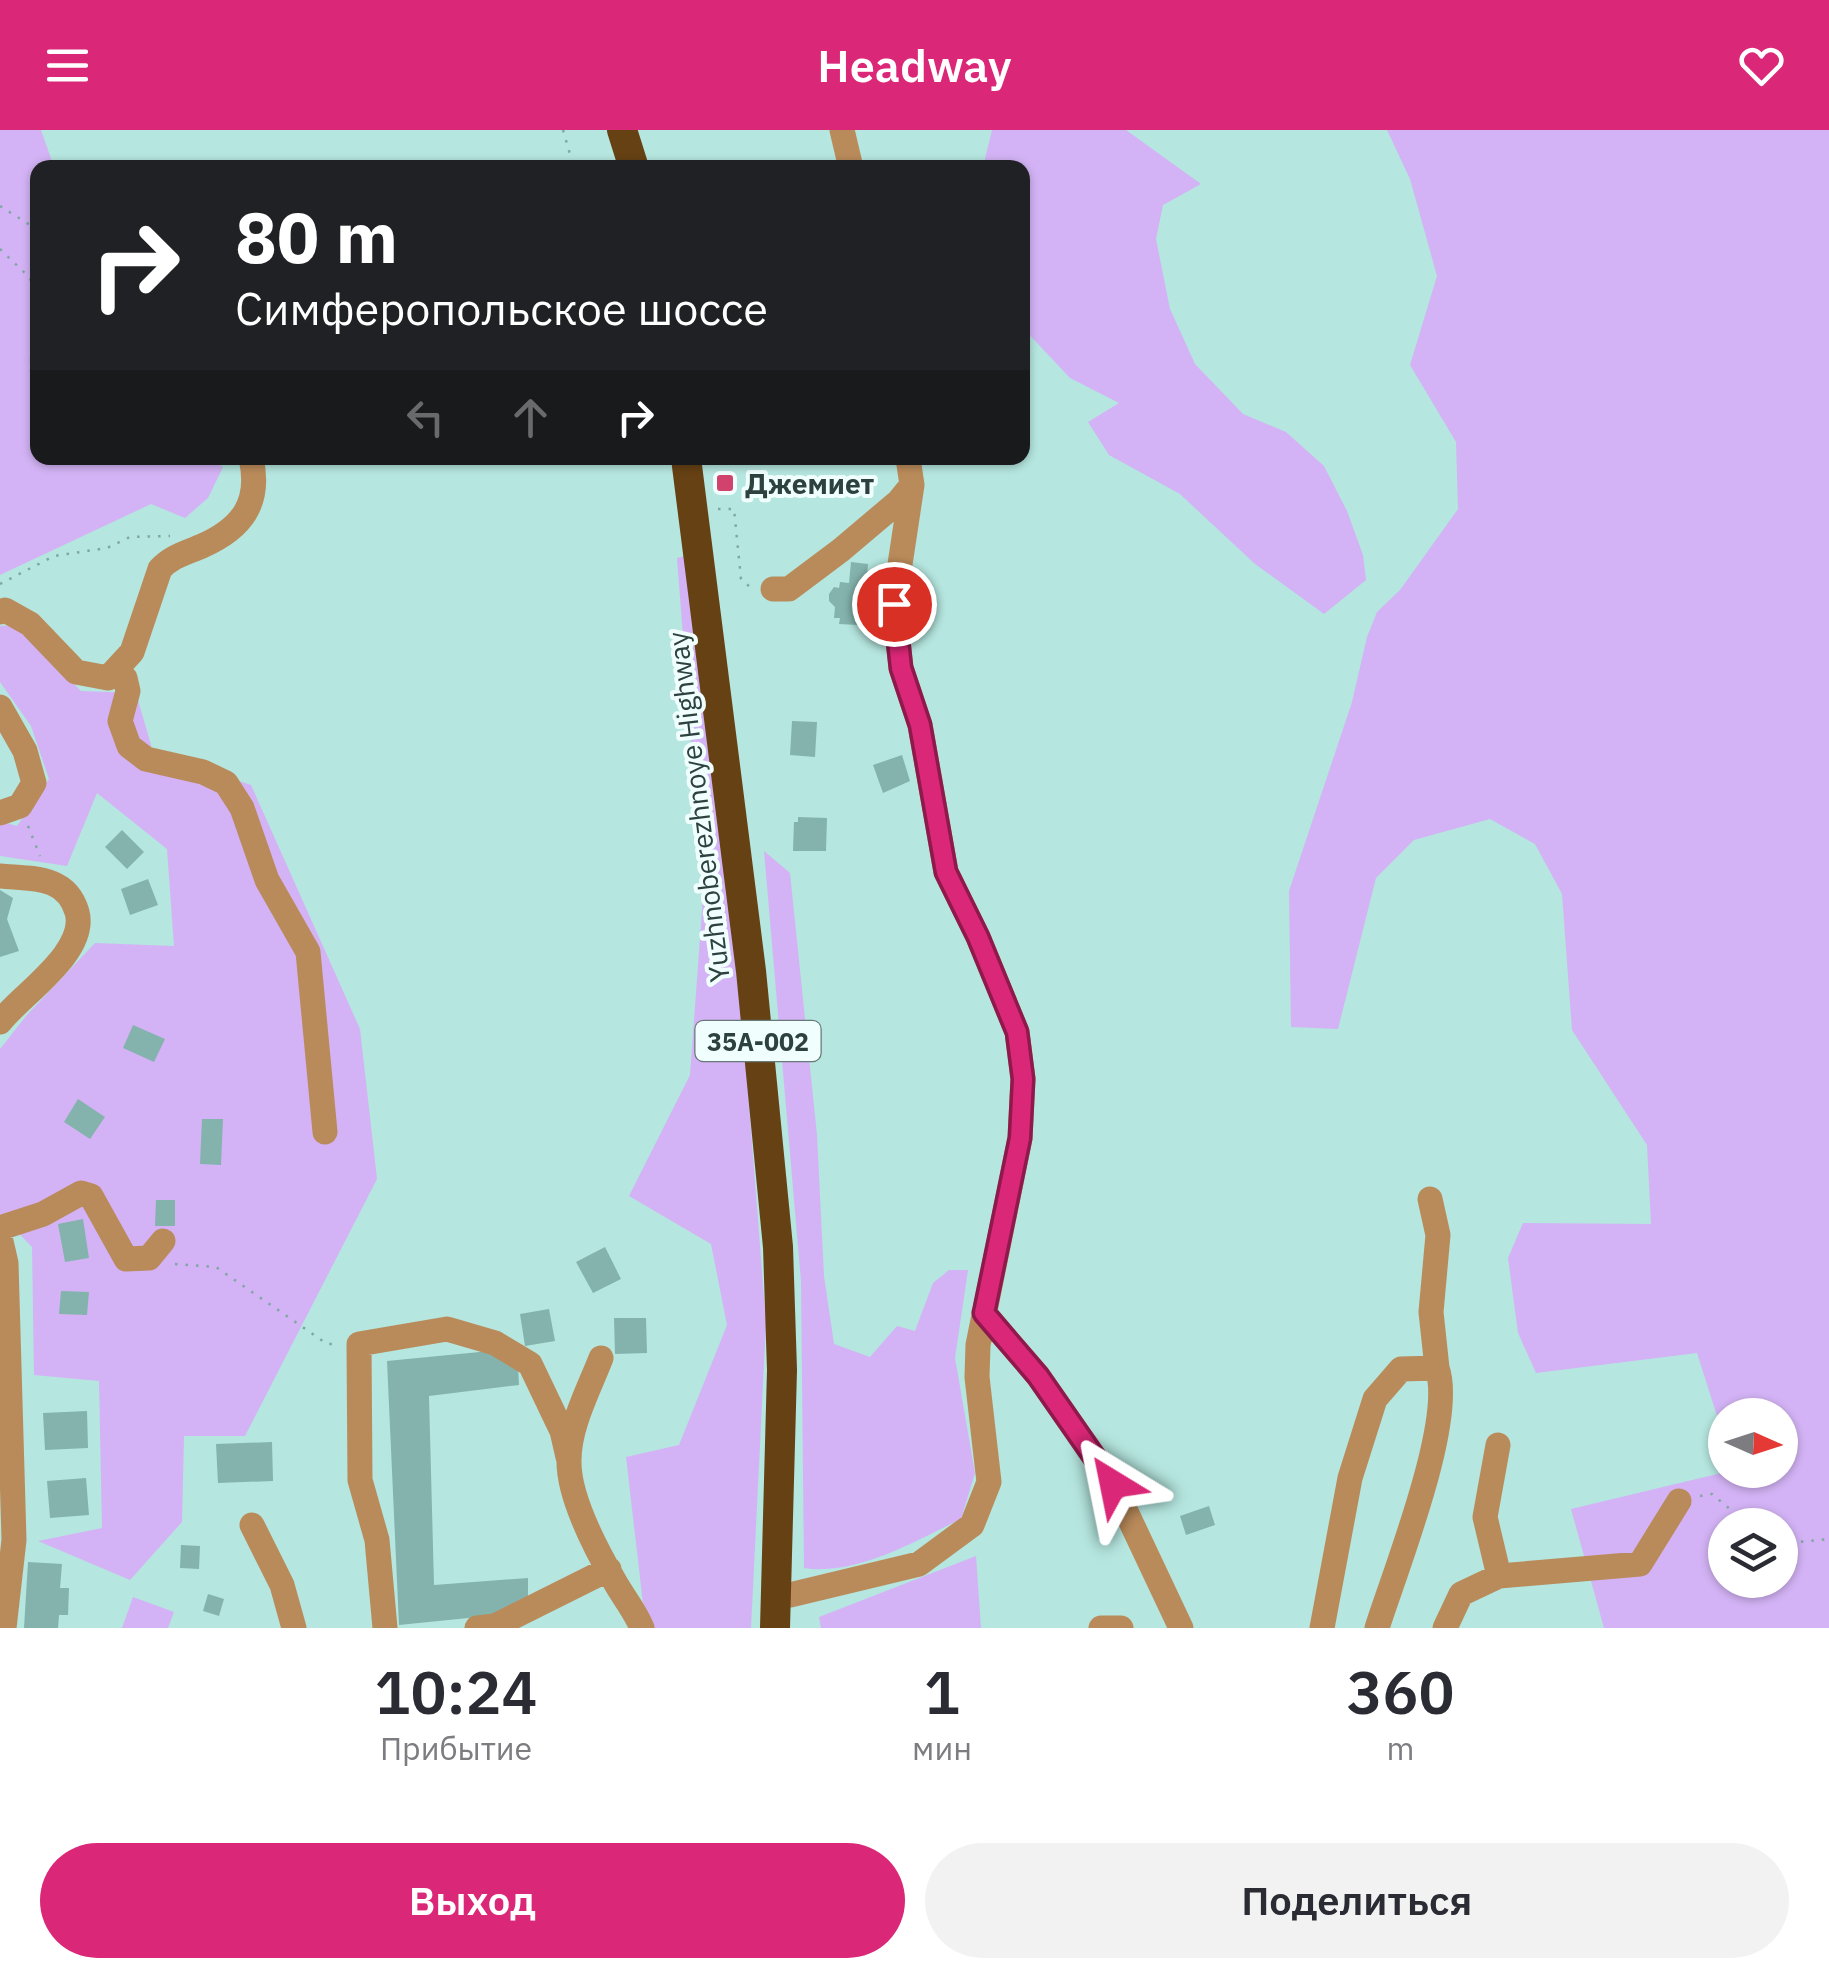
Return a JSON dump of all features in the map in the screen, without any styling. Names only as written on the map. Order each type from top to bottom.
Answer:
[{"type":"highway","points":[[608,130],[616,160]]},
{"type":"highway","points":[[622,130],[631,160]]},
{"type":"highway","name":"Yuzhnoberezhnoye Highway","points":[[687,465],[751,971],[778,1248],[782,1370],[775,1628]]},
{"type":"highway","name":"Yuzhnoberezhnoye Highway","points":[[703,465],[792,1248],[796,1372],[790,1628]]},
{"type":"street","points":[[842,130],[849,160]]},
{"type":"street","points":[[1,599],[76,672],[108,678],[132,652],[160,569],[170,559],[228,533],[249,509],[256,480],[252,465]]},
{"type":"street","points":[[790,1595],[919,1564],[972,1525],[990,1482],[978,1344],[1020,1138],[1023,1079],[1017,1032],[946,872],[920,725],[901,668],[894,604],[912,485],[909,465]]},
{"type":"street","points":[[773,589],[789,589],[870,526],[912,485]]},
{"type":"street","points":[[116,670],[126,678],[128,691],[120,721],[129,746],[146,760],[203,772],[226,783],[242,808],[267,880],[308,952],[324,1132]]},
{"type":"street","points":[[0,707],[25,751],[34,784],[10,810]]},
{"type":"street","points":[[0,876],[50,880],[72,896],[79,918],[71,948],[0,1022]]},
{"type":"street","points":[[0,1228],[42,1214],[80,1192],[91,1196],[126,1260],[156,1249]]},
{"type":"street","points":[[1377,1628],[1427,1474],[1440,1420],[1443,1384],[1437,1368],[1431,1312],[1438,1235],[1430,1199]]},
{"type":"street","points":[[0,1237],[6,1263],[14,1540],[4,1587],[4,1628]]},
{"type":"street","points":[[984,1313],[1038,1376],[1113,1484],[1180,1628]]},
{"type":"street","points":[[385,1628],[378,1540],[360,1480],[359,1344],[447,1329],[495,1342],[530,1364],[562,1431],[577,1502],[642,1628]]},
{"type":"street","points":[[568,1457],[600,1358]]},
{"type":"street","points":[[1322,1628],[1350,1478],[1374,1399],[1401,1370],[1437,1368]]},
{"type":"street","points":[[1498,1445],[1485,1517],[1499,1576]]},
{"type":"street","points":[[1445,1628],[1461,1594],[1499,1576],[1640,1564],[1679,1501]]},
{"type":"street","points":[[252,1526],[282,1585],[294,1628]]},
{"type":"street","points":[[477,1628],[495,1626],[609,1569]]},
{"type":"street","points":[[1101,1628],[1121,1628]]},
{"type":"path","points":[[563,130],[572,160]]},
{"type":"path","points":[[0,206],[30,225]]},
{"type":"path","points":[[0,249],[30,278]]},
{"type":"path","points":[[709,509],[734,508],[741,579],[755,592],[773,589]]},
{"type":"path","points":[[1,599],[54,556],[107,548],[130,537],[171,536]]},
{"type":"path","points":[[10,810],[50,880]]},
{"type":"path","points":[[156,1249],[190,1268],[216,1268],[327,1344],[348,1344]]},
{"type":"path","points":[[1679,1501],[1712,1494],[1729,1508]]},
{"type":"path","points":[[1798,1542],[1828,1538]]},
{"type":"shaded area","points":[[0,130],[41,130],[52,160],[30,160],[30,465],[223,467],[208,498],[185,518],[151,504],[0,575]]},
{"type":"shaded area","points":[[992,130],[1126,130],[1201,184],[1163,205],[1156,239],[1170,309],[1195,364],[1243,414],[1286,432],[1324,466],[1347,511],[1363,555],[1366,580],[1324,614],[1255,564],[1180,494],[1109,455],[1088,422],[1119,403],[1070,378],[1030,335],[1030,160],[985,160]]},
{"type":"shaded area","points":[[1387,130],[1829,130],[1829,1628],[1604,1628],[1571,1509],[1708,1476],[1708,1488],[1798,1488],[1798,1398],[1711,1398],[1697,1353],[1536,1373],[1518,1333],[1508,1258],[1523,1223],[1651,1224],[1647,1145],[1572,1030],[1562,894],[1535,844],[1490,819],[1414,840],[1376,878],[1338,1029],[1291,1027],[1289,891],[1352,702],[1367,637],[1377,612],[1400,590],[1458,509],[1456,442],[1410,365],[1437,276],[1410,179]]},
{"type":"shaded area","points":[[689,555],[732,885],[766,1323],[751,1628],[649,1628],[626,1457],[679,1445],[727,1325],[711,1244],[629,1196],[690,1075],[703,897],[677,558]]},
{"type":"shaded area","points":[[15,625],[81,691],[136,693],[153,752],[251,785],[360,1029],[377,1179],[245,1436],[184,1436],[182,1522],[130,1580],[38,1541],[102,1528],[99,1381],[34,1375],[32,1247],[0,1214],[0,1049],[95,943],[174,946],[167,849],[97,793],[67,866],[0,856],[0,821],[17,826],[49,779],[31,726],[0,682],[0,626]]},
{"type":"shaded area","points":[[764,851],[790,873],[817,1135],[824,1276],[834,1344],[870,1357],[897,1326],[915,1331],[933,1283],[949,1270],[968,1270],[955,1358],[975,1473],[961,1519],[885,1555],[824,1569],[804,1568],[801,1281]]},
{"type":"shaded area","points":[[976,1556],[981,1628],[821,1628],[819,1617]]},
{"type":"shaded area","points":[[133,1597],[174,1612],[168,1628],[122,1628]]},
{"type":"building","points":[[851,562],[868,564],[864,612],[860,611],[858,625],[839,624],[840,618],[834,618],[835,607],[829,601],[834,587],[839,588],[840,582],[849,583]]},
{"type":"building","points":[[792,721],[817,722],[815,757],[790,755]]},
{"type":"building","points":[[902,755],[910,781],[883,793],[873,765]]},
{"type":"building","points":[[798,817],[827,818],[826,851],[793,851],[794,822],[798,822]]},
{"type":"building","points":[[122,830],[144,852],[127,869],[105,847]]},
{"type":"building","points":[[148,879],[158,905],[130,915],[121,889]]},
{"type":"building","points":[[0,890],[13,898],[7,919],[19,951],[0,957]]},
{"type":"building","points":[[133,1025],[165,1039],[154,1062],[123,1048]]},
{"type":"building","points":[[78,1099],[105,1117],[90,1139],[64,1122]]},
{"type":"building","points":[[202,1119],[223,1119],[221,1165],[200,1164]]},
{"type":"building","points":[[156,1200],[175,1200],[175,1226],[155,1226]]},
{"type":"building","points":[[83,1219],[89,1258],[65,1262],[58,1224]]},
{"type":"building","points":[[605,1247],[621,1279],[593,1293],[576,1262]]},
{"type":"building","points":[[61,1291],[89,1292],[87,1315],[59,1314]]},
{"type":"building","points":[[549,1309],[555,1341],[525,1346],[520,1314]]},
{"type":"building","points":[[614,1318],[646,1318],[647,1353],[615,1354]]},
{"type":"building","points":[[490,1351],[518,1365],[519,1385],[429,1396],[434,1585],[528,1578],[528,1602],[498,1615],[399,1625],[387,1361]]},
{"type":"building","points":[[87,1411],[88,1448],[45,1450],[43,1413]]},
{"type":"building","points":[[272,1442],[273,1481],[218,1483],[216,1444]]},
{"type":"building","points":[[86,1478],[89,1515],[50,1518],[47,1481]]},
{"type":"building","points":[[1209,1506],[1215,1525],[1186,1535],[1180,1516]]},
{"type":"building","points":[[181,1545],[200,1546],[199,1569],[180,1568]]},
{"type":"building","points":[[28,1562],[62,1564],[60,1588],[69,1588],[68,1615],[59,1615],[58,1628],[24,1628]]},
{"type":"building","points":[[208,1594],[224,1599],[219,1616],[203,1611]]},
{"type":"place","name":"Джемиет","points":[[725,483]]},
{"type":"route","points":[[894,604],[901,668],[920,725],[946,872],[1017,1032],[1023,1079],[1020,1138],[984,1313],[1038,1376],[1113,1484]]}]
